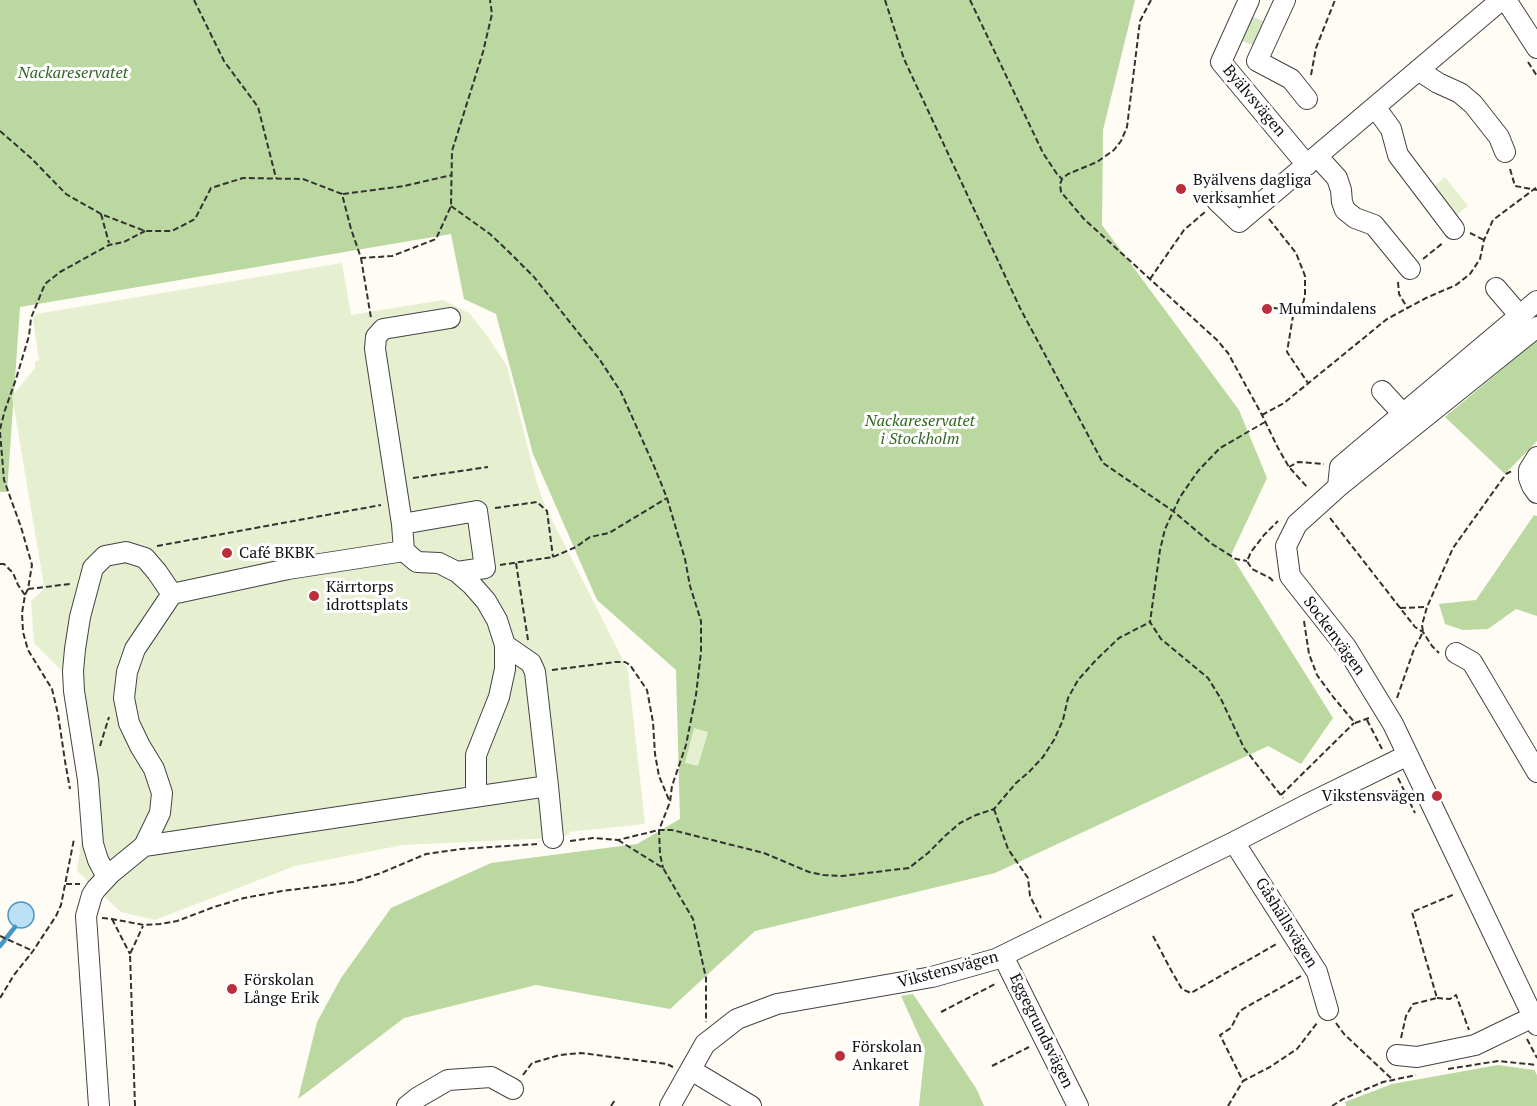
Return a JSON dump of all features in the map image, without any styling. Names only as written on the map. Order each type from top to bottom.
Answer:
[{"type":"street","name":"Byälvsvägen","points":[[1249,0],[1221,62],[1312,160],[1337,178],[1346,210],[1355,218],[1374,225],[1410,269]]},
{"type":"street","name":"Byälvsvägen","points":[[1285,0],[1257,61],[1291,79],[1305,97]]},
{"type":"street","points":[[1217,201],[1239,222],[1501,0]]},
{"type":"street","points":[[1506,0],[1537,48]]},
{"type":"street","points":[[1418,70],[1460,93],[1473,104],[1499,137],[1505,152]]},
{"type":"street","points":[[1375,107],[1391,129],[1398,154],[1454,229]]},
{"type":"street","points":[[1496,288],[1518,317]]},
{"type":"street","points":[[1338,487],[1340,467],[1537,301]]},
{"type":"street","points":[[450,318],[383,329],[376,337],[375,349],[396,481],[404,551],[417,562],[439,563],[457,572],[472,585],[486,601],[497,620],[505,645],[505,669],[499,697],[476,755],[476,797]]},
{"type":"street","name":"Sockenvägen","points":[[1535,1021],[1399,760],[1393,724],[1346,647],[1290,576],[1286,546],[1297,524],[1338,487],[1537,327]]},
{"type":"street","points":[[1382,391],[1403,414]]},
{"type":"street","points":[[1533,463],[1529,478],[1537,493]]},
{"type":"street","points":[[402,524],[477,511],[485,567],[457,572]]},
{"type":"street","points":[[99,1106],[86,916],[92,895],[107,877],[144,846],[160,813],[162,794],[154,769],[129,723],[124,698],[127,672],[135,649],[172,594],[288,569],[404,551]]},
{"type":"street","points":[[107,877],[93,844],[88,780],[74,691],[73,671],[80,616],[93,568],[105,556],[126,552],[145,558],[158,572],[172,594]]},
{"type":"street","points":[[505,645],[533,668],[548,786],[552,841]]},
{"type":"street","points":[[1456,653],[1472,662],[1537,772]]},
{"type":"street","name":"Vikstensvägen","points":[[670,1106],[705,1044],[736,1019],[777,1004],[932,977],[996,959],[1399,760]]},
{"type":"street","points":[[144,846],[548,786]]},
{"type":"street","name":"Gåshällsvägen","points":[[1234,842],[1315,968],[1328,1010]]},
{"type":"street","name":"Eggegrundsvägen","points":[[1003,956],[1078,1106]]},
{"type":"street","points":[[1398,1055],[1417,1057],[1475,1045],[1535,1021]]},
{"type":"street","points":[[690,1070],[751,1106]]},
{"type":"street","points":[[407,1106],[448,1080],[491,1077],[513,1089]]},
{"type":"path","points":[[194,0],[224,61],[258,107],[276,178]]},
{"type":"path","points":[[361,258],[392,256],[436,239],[451,206],[452,151],[483,52],[492,14],[490,0]]},
{"type":"path","points":[[885,0],[904,59],[1015,297],[1103,463],[1173,511],[1212,544],[1236,559],[1247,561],[1252,568],[1270,578],[1277,586]]},
{"type":"path","points":[[970,0],[1043,153],[1062,179]]},
{"type":"path","points":[[1151,0],[1140,21],[1127,127],[1121,141],[1114,150],[1097,162],[1068,174],[1062,179],[1061,192],[1084,219],[1223,347],[1289,467],[1307,487]]},
{"type":"path","points":[[1305,97],[1316,48],[1335,0]]},
{"type":"path","points":[[0,130],[66,194],[100,214],[145,231],[172,231],[195,219],[211,188],[243,178],[303,179],[342,194],[404,186],[452,175]]},
{"type":"path","points":[[1505,152],[1515,186],[1536,189]]},
{"type":"path","points":[[1262,415],[1284,403],[1387,319],[1456,285],[1470,274],[1480,259],[1484,240],[1493,220],[1536,189]]},
{"type":"path","points":[[342,194],[361,258],[376,337]]},
{"type":"path","points":[[1150,279],[1184,230],[1217,201]]},
{"type":"path","points":[[451,206],[490,234],[526,268],[600,360],[621,392],[667,498],[701,621],[701,652],[696,695],[686,746],[672,786],[670,802],[659,830],[660,854],[663,868],[693,919],[706,978],[705,1044]]},
{"type":"path","points":[[1258,206],[1296,253],[1305,276],[1305,296],[1302,307],[1294,310],[1263,307]]},
{"type":"path","points":[[100,214],[109,245]]},
{"type":"path","points":[[1408,309],[1399,294],[1398,278],[1443,244],[1454,229],[1468,232],[1484,240]]},
{"type":"path","points":[[71,791],[52,689],[28,650],[22,632],[22,613],[32,565],[4,480],[0,431],[29,336],[31,318],[45,284],[60,272],[109,245],[124,242],[145,231]]},
{"type":"path","points":[[1294,310],[1287,352],[1308,383]]},
{"type":"path","points":[[1265,422],[1220,448],[1198,471],[1180,497],[1166,529],[1160,550],[1150,621],[1161,639],[1208,678],[1221,699],[1244,748],[1281,795],[1291,812]]},
{"type":"path","points":[[1289,467],[1298,462],[1330,465]]},
{"type":"path","points":[[1456,653],[1439,653],[1423,632],[1422,625],[1427,607],[1453,548],[1506,474],[1533,463]]},
{"type":"path","points":[[396,481],[488,467]]},
{"type":"path","points":[[667,498],[609,533],[590,537],[576,547],[553,557],[516,563],[533,668],[615,662],[625,662],[630,665],[647,690],[659,776],[670,802]]},
{"type":"path","points":[[126,552],[399,502]]},
{"type":"path","points":[[512,506],[537,502],[547,511],[553,557]]},
{"type":"path","points":[[1328,516],[1415,627],[1423,632]]},
{"type":"path","points":[[1247,561],[1264,535],[1278,521]]},
{"type":"path","points":[[0,564],[4,564],[13,573],[25,595]]},
{"type":"path","points":[[28,589],[88,582]]},
{"type":"path","points":[[1400,608],[1427,607]]},
{"type":"path","points":[[130,954],[144,925],[177,921],[244,898],[353,882],[426,854],[461,849],[593,838],[618,840],[659,830],[672,830],[757,851],[809,872],[823,875],[843,876],[909,868],[960,823],[994,809],[1016,783],[1043,758],[1063,720],[1068,698],[1078,680],[1119,638],[1150,621]]},
{"type":"path","points":[[1304,621],[1309,654],[1317,675],[1355,723]]},
{"type":"path","points":[[1397,700],[1414,649],[1423,632]]},
{"type":"path","points":[[99,750],[112,709]]},
{"type":"path","points":[[1281,795],[1355,723],[1366,720],[1399,760]]},
{"type":"path","points":[[994,809],[1008,849],[1028,878],[1030,896],[1048,933]]},
{"type":"path","points":[[0,998],[56,916],[61,905],[75,837]]},
{"type":"path","points":[[618,840],[663,868]]},
{"type":"path","points":[[1437,998],[1412,912],[1455,894]]},
{"type":"path","points":[[112,919],[130,954],[135,1106]]},
{"type":"path","points":[[1153,936],[1182,989],[1191,993],[1293,934]]},
{"type":"path","points":[[0,936],[33,951]]},
{"type":"path","points":[[1243,1081],[1220,1035],[1231,1028],[1243,1009],[1315,968]]},
{"type":"path","points":[[942,1012],[1013,975]]},
{"type":"path","points":[[1398,1055],[1406,1016],[1413,1004],[1437,998],[1450,999],[1456,995],[1475,1045]]},
{"type":"path","points":[[1228,1106],[1243,1081],[1297,1049],[1328,1010],[1344,1035],[1393,1080]]},
{"type":"path","points":[[992,1066],[1045,1039]]},
{"type":"path","points":[[513,1089],[532,1063],[560,1055],[581,1053],[667,1064]]},
{"type":"path","points":[[1444,1070],[1498,1060],[1537,1065]]},
{"type":"path","points":[[1332,1106],[1383,1082],[1422,1074]]},
{"type":"path","points":[[612,1106],[615,1100]]},
{"type":"green space","name":"Nackareservatet i Stockholm","points":[[0,0],[1135,0],[1103,130],[1102,225],[1239,410],[1267,478],[1231,555],[1333,718],[1301,764],[1268,746],[995,873],[755,931],[670,1009],[536,985],[404,1018],[298,1099],[317,1022],[341,978],[391,908],[491,863],[637,844],[680,819],[676,670],[597,600],[533,454],[496,314],[464,299],[451,234],[20,307],[7,492],[0,492]]},
{"type":"green space","points":[[1250,16],[1265,22],[1255,46],[1240,40]]},
{"type":"green space","points":[[1445,177],[1468,206],[1449,221],[1426,193]]},
{"type":"green space","name":"Kärrtorps idrottsplats","points":[[342,263],[351,315],[443,300],[469,313],[507,366],[536,480],[545,506],[628,670],[645,824],[569,832],[569,835],[553,838],[403,845],[295,866],[155,920],[121,912],[77,871],[85,816],[62,671],[34,643],[31,601],[43,590],[44,586],[12,396],[35,368],[35,362],[39,360],[33,319],[36,314]]},
{"type":"green space","points":[[1537,340],[1537,441],[1505,474],[1445,417]]},
{"type":"green space","points":[[1534,515],[1537,516],[1537,616],[1516,609],[1488,629],[1463,630],[1445,624],[1439,604],[1476,600]]},
{"type":"green space","points":[[694,728],[708,732],[698,766],[685,763]]},
{"type":"green space","points":[[913,994],[976,1088],[984,1106],[919,1106],[925,1049],[901,996]]},
{"type":"green space","points":[[1498,1065],[1534,1070],[1537,1075],[1537,1106],[1346,1106],[1345,1102],[1392,1084]]},
{"type":"water","points":[[21,902],[30,906],[34,915],[30,924],[21,928],[12,924],[8,915],[12,906]]},
{"type":"waterway","points":[[0,946],[15,927]]},
{"type":"place","name":"Byälvens dagliga verksamhet","points":[[1181,189]]},
{"type":"place","name":"Mumindalens","points":[[1267,309]]},
{"type":"place","name":"Café BKBK","points":[[227,553]]},
{"type":"place","name":"Kärrtorps idrottsplats","points":[[314,596]]},
{"type":"place","name":"Vikstensvägen","points":[[1437,796]]},
{"type":"place","name":"Förskolan Långe Erik","points":[[232,989]]},
{"type":"place","name":"Förskolan Ankaret","points":[[840,1056]]},
{"type":"park label","name":"Nackareservatet","points":[[73,73]]}]
